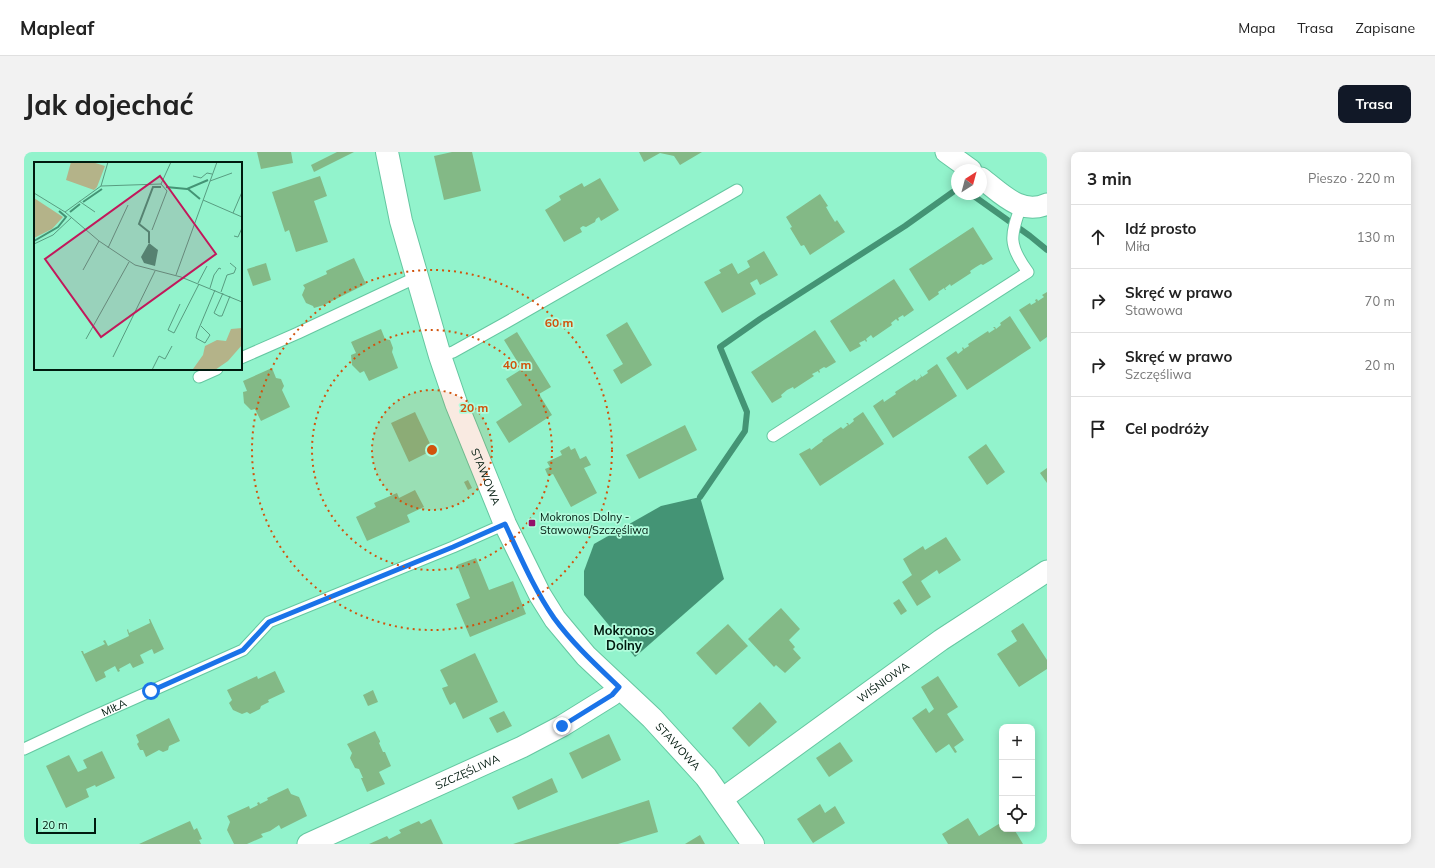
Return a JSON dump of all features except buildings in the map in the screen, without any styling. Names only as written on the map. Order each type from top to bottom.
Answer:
[{"type":"street","name":"STAWOWA","points":[[387,152],[401,221],[440,356],[456,403],[505,524],[540,595],[555,619],[586,656],[683,751],[706,777],[753,844]]},
{"type":"street","points":[[946,152],[963,164]]},
{"type":"street","points":[[987,182],[1017,205],[1028,208],[1039,208],[1047,204]]},
{"type":"street","name":"WIŚNIOWA","points":[[722,799],[941,640],[1047,571]]},
{"type":"street","name":"SZCZĘŚLIWA","points":[[308,844],[522,747],[562,726],[612,695],[619,687]]},
{"type":"lane","points":[[440,356],[453,352],[514,318],[736,190]]},
{"type":"lane","points":[[773,436],[1028,272],[1018,258],[1012,243],[1012,232],[1021,206]]},
{"type":"lane","points":[[242,358],[417,277]]},
{"type":"lane","points":[[199,377],[215,370]]},
{"type":"lane","name":"MIŁA","points":[[24,749],[88,718],[243,650],[269,622],[453,547],[505,524]]},
{"type":"shaded area","points":[[700,497],[724,579],[635,657],[584,595],[584,571],[594,544],[661,506]]},
{"type":"waterway","points":[[700,497],[745,431],[747,412],[720,347],[760,319],[905,226],[951,193]]},
{"type":"waterway","points":[[979,200],[1047,250]]},
{"type":"place","name":"Mokronos Dolny - Stawowa/Szczęśliwa","points":[[532,523]]},
{"type":"district","name":"Mokronos Dolny","points":[[624,638]]},
{"type":"route","points":[[151,691],[243,650],[269,622],[453,547],[505,524],[540,595],[555,619],[586,656],[619,687],[612,695],[562,726]]}]
